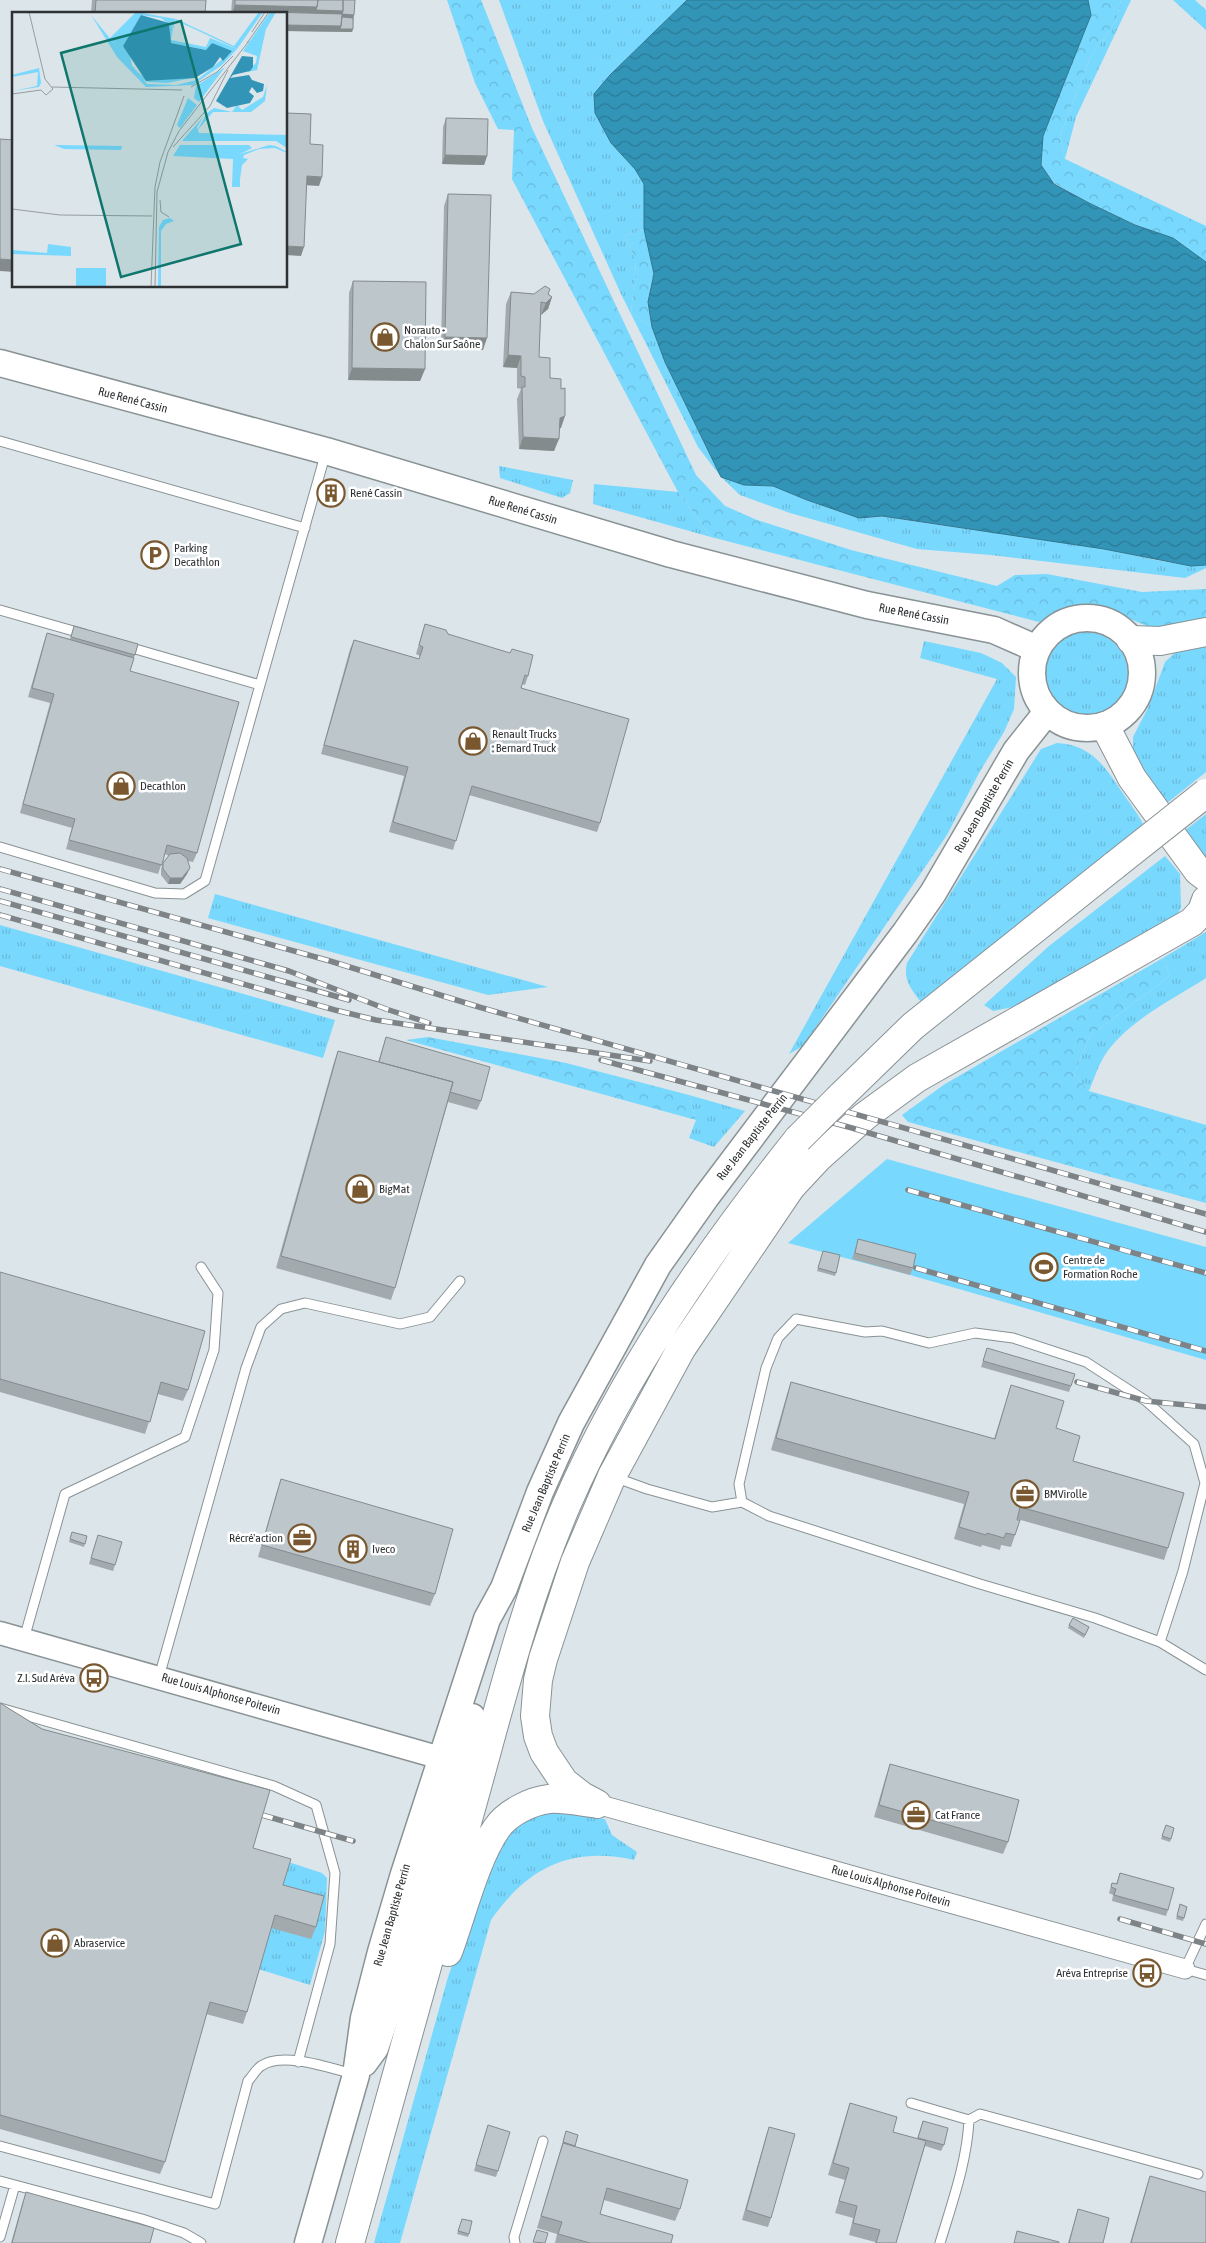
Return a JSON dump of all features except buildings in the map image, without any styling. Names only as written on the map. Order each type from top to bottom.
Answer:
[{"type":"main road","name":"Rue René Cassin","points":[[3,363],[49,378],[326,451],[671,554],[866,605],[994,630],[1037,649]]},
{"type":"main road","points":[[1090,618],[1106,621],[1120,629],[1131,640],[1139,656],[1142,673],[1140,690],[1132,706],[1120,718],[1105,726],[1084,729],[1064,724],[1047,712],[1037,698],[1032,682],[1031,665],[1037,649],[1046,636],[1058,625],[1074,619],[1090,618]]},
{"type":"main road","points":[[1131,640],[1160,641],[1206,632]]},
{"type":"main road","name":"Rue Jean Baptiste Perrin","points":[[356,2075],[375,2048],[418,1915],[452,1753],[487,1619],[504,1588],[540,1492],[571,1423],[658,1265],[706,1196],[905,933],[942,878],[1016,751],[1047,712]]},
{"type":"main road","points":[[1105,726],[1132,778],[1156,811]]},
{"type":"main road","points":[[350,2243],[504,1688],[551,1544],[594,1448],[640,1363],[682,1296],[750,1199],[798,1139],[914,1026],[1206,793]]},
{"type":"main road","points":[[1174,838],[1198,871],[1206,877]]},
{"type":"main road","points":[[598,1804],[572,1789],[553,1767],[538,1736],[535,1699],[544,1659],[575,1562],[612,1476],[681,1349],[791,1187],[819,1157],[864,1116],[917,1078],[1192,922],[1202,911],[1206,900]]},
{"type":"main road","name":"Rue Jean Baptiste Perrin","points":[[308,2243],[356,2075],[364,2018],[381,1952],[452,1753]]},
{"type":"main road","points":[[373,2160],[415,2057],[442,1970],[478,1868],[497,1827],[521,1808],[537,1802],[563,1799],[598,1804]]},
{"type":"street","name":"Rue Louis Alphonse Poitevin","points":[[0,1633],[159,1677],[452,1753]]},
{"type":"street","name":"Rue Louis Alphonse Poitevin","points":[[598,1804],[1185,1969]]},
{"type":"lane","points":[[0,441],[305,528]]},
{"type":"lane","points":[[0,847],[155,893],[184,894],[205,881],[212,862],[326,451]]},
{"type":"lane","points":[[0,610],[90,636]]},
{"type":"lane","points":[[114,643],[260,685]]},
{"type":"lane","points":[[24,1640],[65,1494],[185,1437],[214,1350],[218,1293],[202,1267]]},
{"type":"lane","points":[[159,1677],[244,1377],[260,1327],[281,1310],[305,1304],[400,1324],[430,1316],[460,1281]]},
{"type":"lane","points":[[742,1502],[739,1484],[766,1368],[778,1338],[796,1319],[866,1332],[882,1331],[929,1343],[976,1333],[1012,1338],[1086,1362],[1146,1400],[1194,1444],[1205,1483],[1183,1571],[1160,1642]]},
{"type":"lane","points":[[612,1476],[647,1489],[712,1508],[742,1502],[770,1516],[980,1584],[1096,1618],[1160,1642],[1206,1670]]},
{"type":"lane","points":[[0,1708],[274,1786],[316,1805],[335,1873],[330,1944],[298,2062]]},
{"type":"lane","points":[[1206,1924],[1185,1969],[1206,1974]]},
{"type":"lane","points":[[0,2146],[214,2204],[248,2081],[261,2066],[281,2060],[322,2065],[356,2075]]},
{"type":"lane","points":[[911,2103],[969,2120],[980,2114],[1198,2174]]},
{"type":"lane","points":[[940,2243],[963,2166],[968,2140],[969,2120]]},
{"type":"lane","points":[[515,2243],[514,2237],[542,2141]]},
{"type":"lane","points":[[0,2181],[142,2219],[184,2233],[201,2243]]},
{"type":"lane","points":[[0,2237],[15,2185]]},
{"type":"green space","points":[[447,0],[481,0],[532,128],[696,475],[725,506],[757,520],[851,550],[997,586],[1015,575],[1047,574],[1142,592],[1206,589],[1206,618],[1176,627],[1154,629],[1097,605],[1061,609],[1039,622],[711,537],[678,492],[512,179],[514,130],[498,129],[475,83]]},
{"type":"green space","points":[[499,0],[687,0],[610,75],[595,94],[595,113],[611,143],[635,169],[644,184],[644,229],[625,236],[636,262],[631,313],[652,327],[665,362],[709,453],[744,485],[773,486],[859,518],[882,516],[1101,548],[1168,562],[1206,565],[1206,568],[1185,578],[991,555],[917,549],[790,513],[740,495],[721,477],[698,447],[621,294],[543,121]]},
{"type":"green space","points":[[1088,0],[1121,0],[1116,21],[1090,58],[1060,136],[1065,159],[1206,226],[1206,262],[1173,238],[1136,225],[1089,203],[1054,183],[1041,165],[1042,136],[1091,15]]},
{"type":"green space","points":[[1121,0],[1131,0],[1076,117],[1065,159],[1060,136],[1090,58],[1116,21]]},
{"type":"green space","points":[[1173,0],[1195,0],[1206,10],[1206,30]]},
{"type":"green space","points":[[644,229],[654,274],[648,302],[652,327],[631,313],[636,262],[625,236]]},
{"type":"green space","points":[[499,466],[573,480],[570,493],[562,498],[500,478]]},
{"type":"green space","points":[[594,484],[678,492],[711,537],[593,504]]},
{"type":"green space","points":[[1078,632],[1094,632],[1110,639],[1121,650],[1128,666],[1125,690],[1116,704],[1110,709],[1094,716],[1078,716],[1062,709],[1051,698],[1044,682],[1044,666],[1051,650],[1062,639]]},
{"type":"green space","points":[[924,641],[981,653],[1002,663],[1016,677],[1014,709],[1004,732],[979,773],[947,835],[803,1046],[789,1054],[997,679],[920,658]]},
{"type":"green space","points":[[1206,645],[1206,772],[1167,803],[1133,753],[1133,737],[1148,708],[1165,662],[1177,651]]},
{"type":"green space","points":[[1057,743],[1079,748],[1096,758],[1115,782],[1145,828],[921,1002],[907,979],[907,963],[1041,749]]},
{"type":"green space","points":[[1206,814],[1206,860],[1183,832]]},
{"type":"green space","points":[[1165,856],[1180,874],[1181,908],[1173,921],[1018,1006],[993,1011],[984,1005],[1049,946]]},
{"type":"green space","points":[[215,894],[548,987],[488,995],[208,918]]},
{"type":"green space","points":[[0,925],[335,1020],[323,1058],[0,966]]},
{"type":"green space","points":[[1206,932],[1206,978],[1140,1020],[1117,1040],[1102,1061],[1089,1091],[1074,1074],[1090,1036],[1170,976],[1163,958]]},
{"type":"green space","points":[[1163,958],[1170,976],[1090,1036],[1074,1074],[1089,1091],[1206,1125],[1206,1203],[908,1122],[902,1115],[945,1084]]},
{"type":"green space","points":[[428,1037],[566,1063],[689,1095],[696,1120],[406,1040]]},
{"type":"green space","points":[[689,1095],[745,1111],[714,1147],[689,1138],[696,1120]]},
{"type":"green space","name":"Centre de Formation Roche","points":[[887,1159],[1206,1247],[1206,1360],[910,1275],[788,1243]]},
{"type":"green space","points":[[556,1809],[605,1819],[612,1835],[637,1852],[634,1860],[611,1856],[590,1856],[552,1865],[535,1874],[520,1887],[491,1920],[400,2243],[374,2243],[448,1977],[484,1876],[512,1829],[535,1815]]},
{"type":"green space","points":[[264,1854],[322,1873],[327,1878],[325,1931],[310,1985],[258,1969],[279,1897]]},
{"type":"water","points":[[687,0],[1088,0],[1091,15],[1043,136],[1041,165],[1054,184],[1135,225],[1173,238],[1206,262],[1206,565],[1191,566],[1104,549],[882,516],[859,518],[773,486],[744,485],[721,477],[665,362],[652,327],[648,302],[654,274],[644,229],[644,184],[635,169],[611,143],[595,113],[594,94],[610,75]]},
{"type":"railway","points":[[0,869],[330,961],[479,1007],[1206,1214]]},
{"type":"railway","points":[[0,889],[289,971],[386,1009],[429,1023]]},
{"type":"railway","points":[[0,901],[349,1000]]},
{"type":"railway","points":[[0,915],[376,1020],[650,1061]]},
{"type":"railway","points":[[601,1060],[852,1128],[1206,1232]]},
{"type":"railway","points":[[908,1190],[1206,1273]]},
{"type":"railway","points":[[916,1268],[1206,1351]]},
{"type":"railway","points":[[1077,1382],[1146,1401],[1206,1407]]},
{"type":"railway","points":[[262,1815],[353,1841]]},
{"type":"railway","points":[[1120,1919],[1206,1944]]},
{"type":"place","name":"Norauto - Chalon Sur Saône","points":[[385,337]]},
{"type":"place","name":"René Cassin","points":[[331,493]]},
{"type":"place","name":"Parking Decathlon","points":[[155,555]]},
{"type":"place","name":"Renault Trucks : Bernard Truck","points":[[473,741]]},
{"type":"place","name":"Decathlon","points":[[121,786]]},
{"type":"place","name":"BigMat","points":[[360,1189]]},
{"type":"place","name":"Centre de Formation Roche","points":[[1044,1267]]},
{"type":"place","name":"BMVirolle","points":[[1025,1494]]},
{"type":"place","name":"Récré'action","points":[[302,1538]]},
{"type":"place","name":"Iveco","points":[[353,1549]]},
{"type":"place","name":"Z.I. Sud Aréva","points":[[94,1678]]},
{"type":"place","name":"Cat France","points":[[916,1815]]},
{"type":"place","name":"Abraservice","points":[[55,1943]]},
{"type":"place","name":"Aréva Entreprise","points":[[1147,1973]]}]
